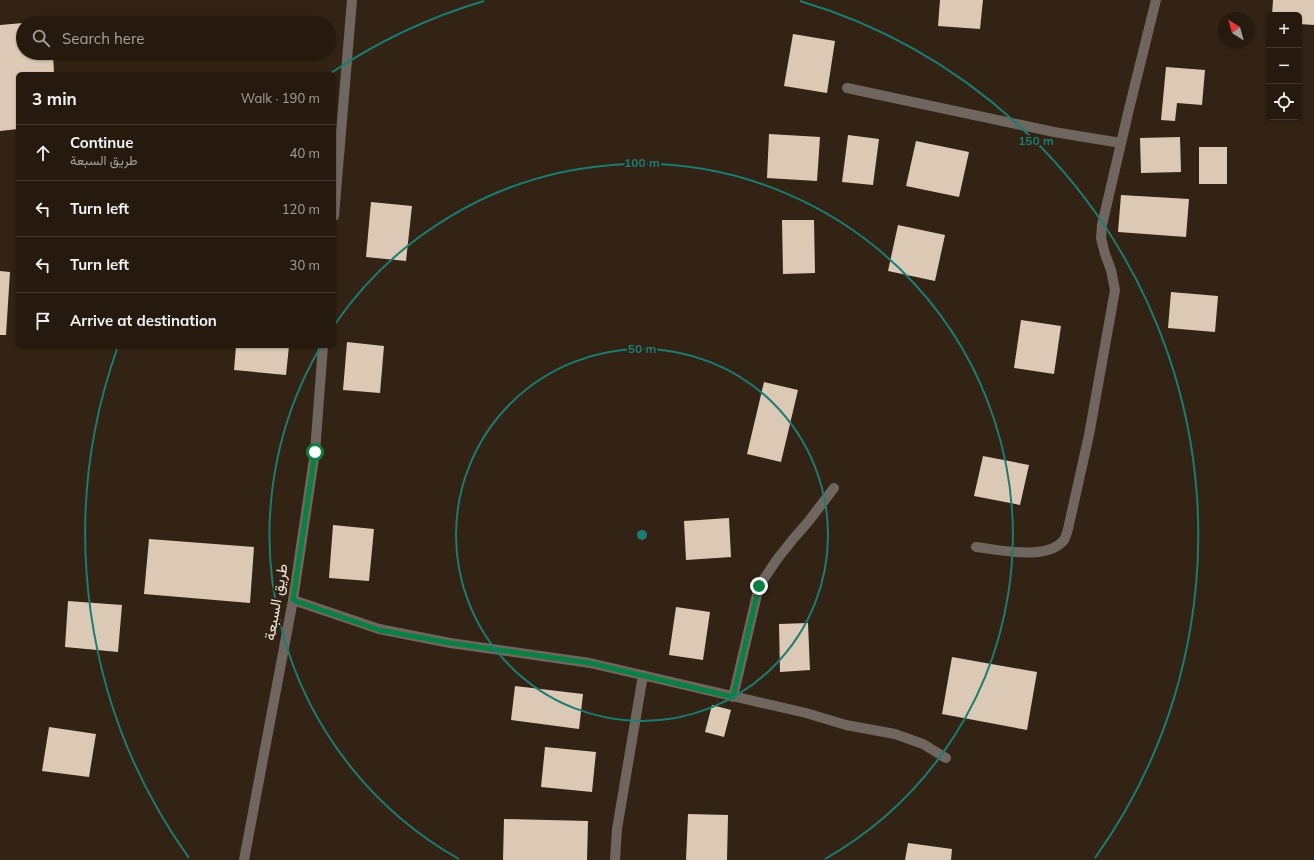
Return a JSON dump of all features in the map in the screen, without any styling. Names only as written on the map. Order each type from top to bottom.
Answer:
[{"type":"street","points":[[336,192],[352,0]]},
{"type":"street","points":[[976,547],[1015,552],[1040,552],[1050,550],[1065,540],[1089,435],[1115,290],[1111,270],[1104,254],[1101,238],[1102,226],[1156,0]]},
{"type":"street","points":[[847,88],[1054,132],[1121,143]]},
{"type":"street","name":"طريق السبعة","points":[[244,860],[293,600],[315,452],[323,348]]},
{"type":"street","points":[[733,697],[759,586],[778,558],[834,488]]},
{"type":"street","points":[[293,600],[379,630],[450,643],[590,663],[806,714],[846,725],[895,734],[923,744],[946,758]]},
{"type":"street","points":[[615,860],[617,829],[643,675]]},
{"type":"building","points":[[940,0],[983,0],[980,29],[938,26]]},
{"type":"building","points":[[1273,0],[1314,0],[1314,25],[1302,24],[1302,12],[1272,12]]},
{"type":"building","points":[[16,24],[16,60],[53,60],[54,72],[16,72],[16,129],[0,131],[0,25]]},
{"type":"building","points":[[793,34],[835,41],[827,93],[784,86]]},
{"type":"building","points":[[1166,67],[1205,70],[1202,105],[1177,103],[1175,121],[1161,120]]},
{"type":"building","points":[[769,134],[820,137],[817,181],[767,178]]},
{"type":"building","points":[[848,135],[879,139],[873,185],[842,182]]},
{"type":"building","points":[[1180,137],[1181,172],[1141,173],[1140,138]]},
{"type":"building","points":[[916,141],[969,152],[959,197],[906,186]]},
{"type":"building","points":[[1199,147],[1227,147],[1227,184],[1199,184]]},
{"type":"building","points":[[1121,195],[1189,199],[1186,237],[1118,232]]},
{"type":"building","points":[[371,202],[412,206],[406,261],[366,257]]},
{"type":"building","points":[[782,220],[814,220],[815,273],[783,274]]},
{"type":"building","points":[[898,225],[945,235],[935,281],[888,271]]},
{"type":"building","points":[[0,271],[10,272],[6,335],[0,335]]},
{"type":"building","points":[[1171,292],[1218,296],[1215,332],[1168,328]]},
{"type":"building","points":[[1021,320],[1061,326],[1054,374],[1014,368]]},
{"type":"building","points":[[347,342],[384,346],[380,393],[343,390]]},
{"type":"building","points":[[236,348],[289,348],[286,375],[234,370]]},
{"type":"building","points":[[764,382],[798,390],[781,462],[747,454]]},
{"type":"building","points":[[983,456],[1029,465],[1020,505],[974,496]]},
{"type":"building","points":[[729,518],[731,557],[686,560],[684,521]]},
{"type":"building","points":[[333,525],[374,529],[369,581],[329,578]]},
{"type":"building","points":[[149,539],[254,547],[250,603],[144,594]]},
{"type":"building","points":[[68,601],[122,605],[118,652],[65,647]]},
{"type":"building","points":[[676,607],[710,612],[703,660],[669,655]]},
{"type":"building","points":[[808,623],[810,670],[780,672],[779,624]]},
{"type":"building","points":[[952,657],[1037,672],[1027,730],[942,714]]},
{"type":"building","points":[[515,686],[583,694],[579,729],[511,720]]},
{"type":"building","points":[[712,705],[731,710],[724,737],[705,732]]},
{"type":"building","points":[[49,727],[96,734],[89,777],[42,771]]},
{"type":"building","points":[[545,747],[596,752],[592,792],[541,787]]},
{"type":"building","points":[[688,814],[728,815],[727,860],[686,860]]},
{"type":"building","points":[[504,819],[588,821],[587,860],[503,860]]},
{"type":"building","points":[[908,843],[952,849],[951,860],[905,860]]},
{"type":"route","points":[[315,452],[293,600],[379,630],[450,643],[590,663],[733,697],[759,586]]}]
